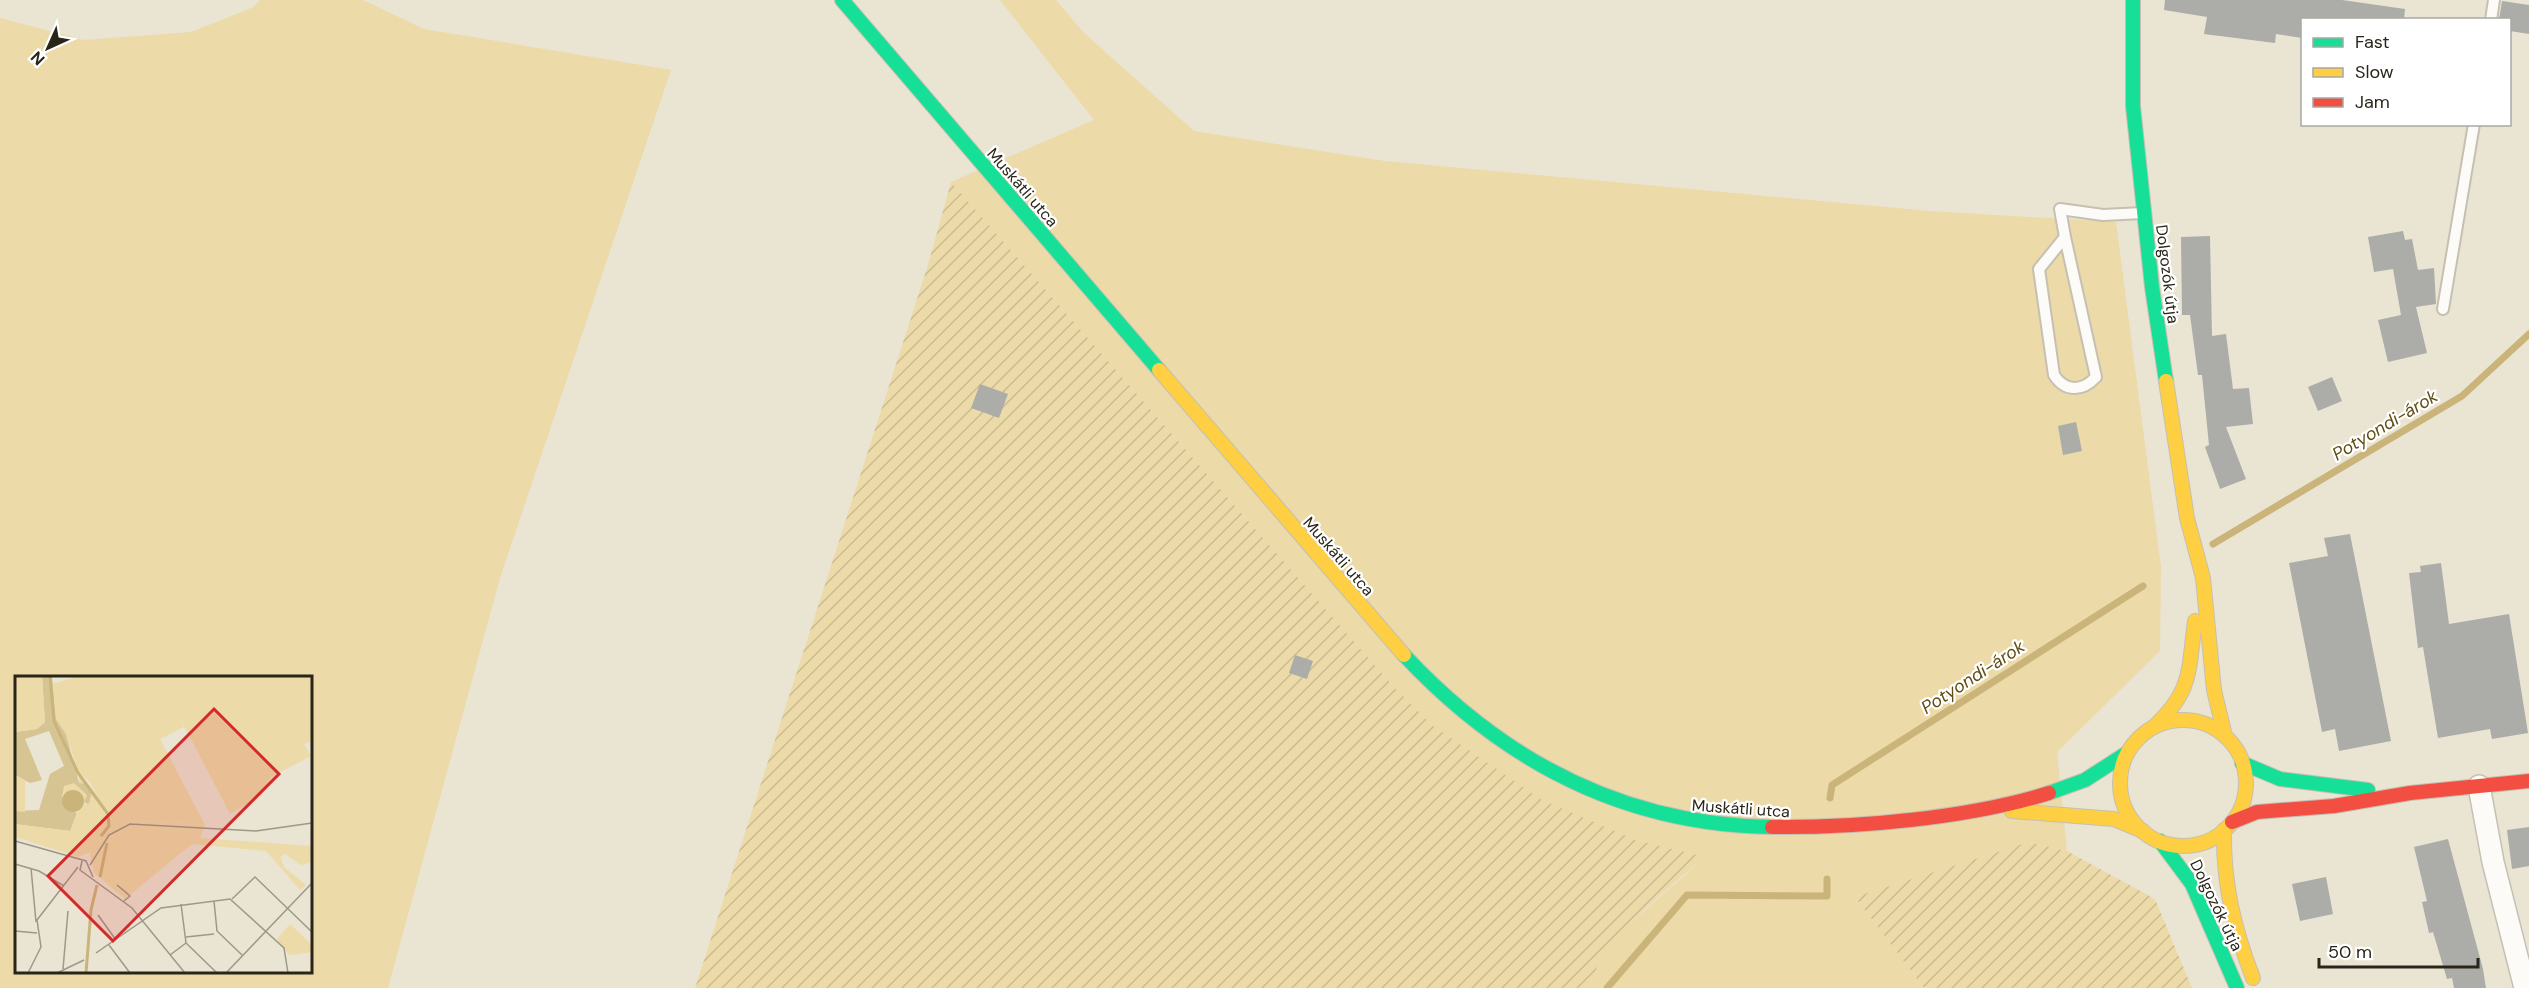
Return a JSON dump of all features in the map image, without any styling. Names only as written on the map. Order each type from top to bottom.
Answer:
[{"type":"main road","name":"Muskátli utca","points":[[842,0],[1383,632],[1466,716],[1517,752],[1567,781],[1618,802],[1667,817],[1708,825],[1760,829],[1817,828],[1901,820],[2035,798],[2104,772],[2127,753]]},
{"type":"main road","name":"Dolgozók útja","points":[[2133,0],[2133,106],[2144,213],[2154,298],[2194,550],[2195,634],[2186,687],[2174,708],[2153,727]]},
{"type":"main road","name":"Dolgozók útja","points":[[2194,550],[2203,578],[2214,690],[2225,736]]},
{"type":"main road","points":[[2228,826],[2243,800],[2245,775],[2236,748],[2225,736],[2206,724],[2185,720],[2153,727],[2134,743],[2127,753],[2121,773],[2121,795],[2129,814],[2143,831],[2160,841],[2171,844],[2194,844],[2257,812],[2369,802],[2410,793],[2529,781]]},
{"type":"main road","points":[[2242,763],[2280,779],[2339,788],[2410,793]]},
{"type":"main road","name":"Muskátli utca","points":[[1980,808],[2114,819],[2143,831]]},
{"type":"main road","name":"Dolgozók útja","points":[[2228,826],[2224,884],[2233,925],[2257,988]]},
{"type":"main road","name":"Dolgozók útja","points":[[2160,841],[2192,884],[2237,988]]},
{"type":"street","points":[[2479,786],[2493,862],[2525,988]]},
{"type":"lane","points":[[2491,18],[2494,0]]},
{"type":"lane","points":[[2444,309],[2474,126]]},
{"type":"lane","points":[[2065,237],[2039,269],[2054,375],[2060,384],[2069,389],[2088,385],[2097,377],[2060,209],[2103,215],[2144,213]]},
{"type":"shaded area","points":[[260,0],[363,0],[424,29],[671,70],[500,578],[388,988],[0,988],[0,18],[84,40],[191,32],[254,7]]},
{"type":"shaded area","points":[[1000,0],[1056,0],[1083,32],[1194,131],[1385,161],[1929,211],[2116,222],[2161,567],[2160,651],[2057,752],[2067,851],[2029,842],[1855,897],[1924,988],[1589,988],[1596,969],[1622,933],[1704,857],[1636,840],[1541,800],[1432,725],[1393,686],[951,182],[1094,120]]},
{"type":"shaded area","points":[[951,182],[1393,686],[1432,725],[1542,800],[1636,840],[1705,857],[1655,900],[1621,934],[1596,970],[1589,988],[695,988],[928,265]]},
{"type":"shaded area","points":[[2029,842],[2067,851],[2155,899],[2192,988],[1924,988],[1855,897]]},
{"type":"building","points":[[2165,0],[2342,0],[2405,9],[2404,18],[2301,18],[2301,38],[2276,34],[2275,43],[2204,34],[2207,17],[2164,10]]},
{"type":"building","points":[[2502,1],[2529,5],[2529,34],[2511,31],[2511,18],[2499,18]]},
{"type":"building","points":[[2403,231],[2405,240],[2412,239],[2418,270],[2434,268],[2436,304],[2416,307],[2427,353],[2388,362],[2378,320],[2401,315],[2393,269],[2374,272],[2368,237]]},
{"type":"building","points":[[2210,236],[2212,336],[2226,334],[2233,389],[2249,388],[2253,424],[2226,427],[2246,479],[2220,489],[2205,447],[2209,445],[2202,375],[2198,375],[2190,315],[2182,315],[2181,237]]},
{"type":"building","points":[[2332,377],[2342,401],[2318,411],[2308,387]]},
{"type":"building","points":[[980,384],[1008,394],[999,418],[971,408]]},
{"type":"building","points":[[2076,422],[2082,451],[2063,455],[2058,426]]},
{"type":"building","points":[[2350,534],[2391,741],[2339,751],[2335,729],[2322,732],[2289,563],[2328,556],[2324,538]]},
{"type":"building","points":[[2441,563],[2449,624],[2509,614],[2528,733],[2492,739],[2490,729],[2438,738],[2423,647],[2418,648],[2409,573],[2421,572],[2420,566]]},
{"type":"building","points":[[1295,655],[1313,661],[1307,679],[1289,673]]},
{"type":"building","points":[[2529,827],[2529,866],[2512,869],[2507,830]]},
{"type":"building","points":[[2448,839],[2486,988],[2454,988],[2452,978],[2447,979],[2433,932],[2429,933],[2422,902],[2427,901],[2414,847]]},
{"type":"building","points":[[2326,877],[2333,914],[2300,921],[2292,884]]},
{"type":"waterway","name":"Potyondi-árok","points":[[2213,544],[2462,396],[2529,334]]},
{"type":"waterway","name":"Potyondi-árok","points":[[1830,798],[1832,785],[2143,586]]},
{"type":"waterway","name":"Potyondi-árok","points":[[1607,988],[1687,895],[1827,896],[1827,879]]},
{"type":"traffic: fast","points":[[842,0],[1159,370]]},
{"type":"traffic: fast","points":[[2133,0],[2133,106],[2152,287],[2166,381]]},
{"type":"traffic: fast","points":[[1404,655],[1442,693],[1483,727],[1525,756],[1570,780],[1617,800],[1666,814],[1718,823],[1772,827]]},
{"type":"traffic: fast","points":[[2049,793],[2085,780],[2127,753]]},
{"type":"traffic: fast","points":[[2242,763],[2280,779],[2368,790]]},
{"type":"traffic: fast","points":[[2160,841],[2192,884],[2237,988]]},
{"type":"traffic: slow","points":[[1159,370],[1404,655]]},
{"type":"traffic: slow","points":[[2166,381],[2187,518],[2203,578],[2214,690],[2225,736]]},
{"type":"traffic: slow","points":[[2154,727],[2167,714],[2182,691],[2189,667],[2195,621]]},
{"type":"traffic: slow","points":[[2183,720],[2207,725],[2227,739],[2241,759],[2246,783],[2241,807],[2227,827],[2207,841],[2183,846],[2159,841],[2139,827],[2125,807],[2120,783],[2125,759],[2139,739],[2159,725],[2183,720]]},
{"type":"traffic: slow","points":[[2012,811],[2114,819],[2143,831]]},
{"type":"traffic: slow","points":[[2224,830],[2225,869],[2231,906],[2240,942],[2253,978]]},
{"type":"traffic: jam","points":[[2232,822],[2257,812],[2334,806],[2410,793],[2529,781]]},
{"type":"traffic: jam","points":[[1772,827],[1840,826],[1912,820],[1984,809],[2049,793]]}]
